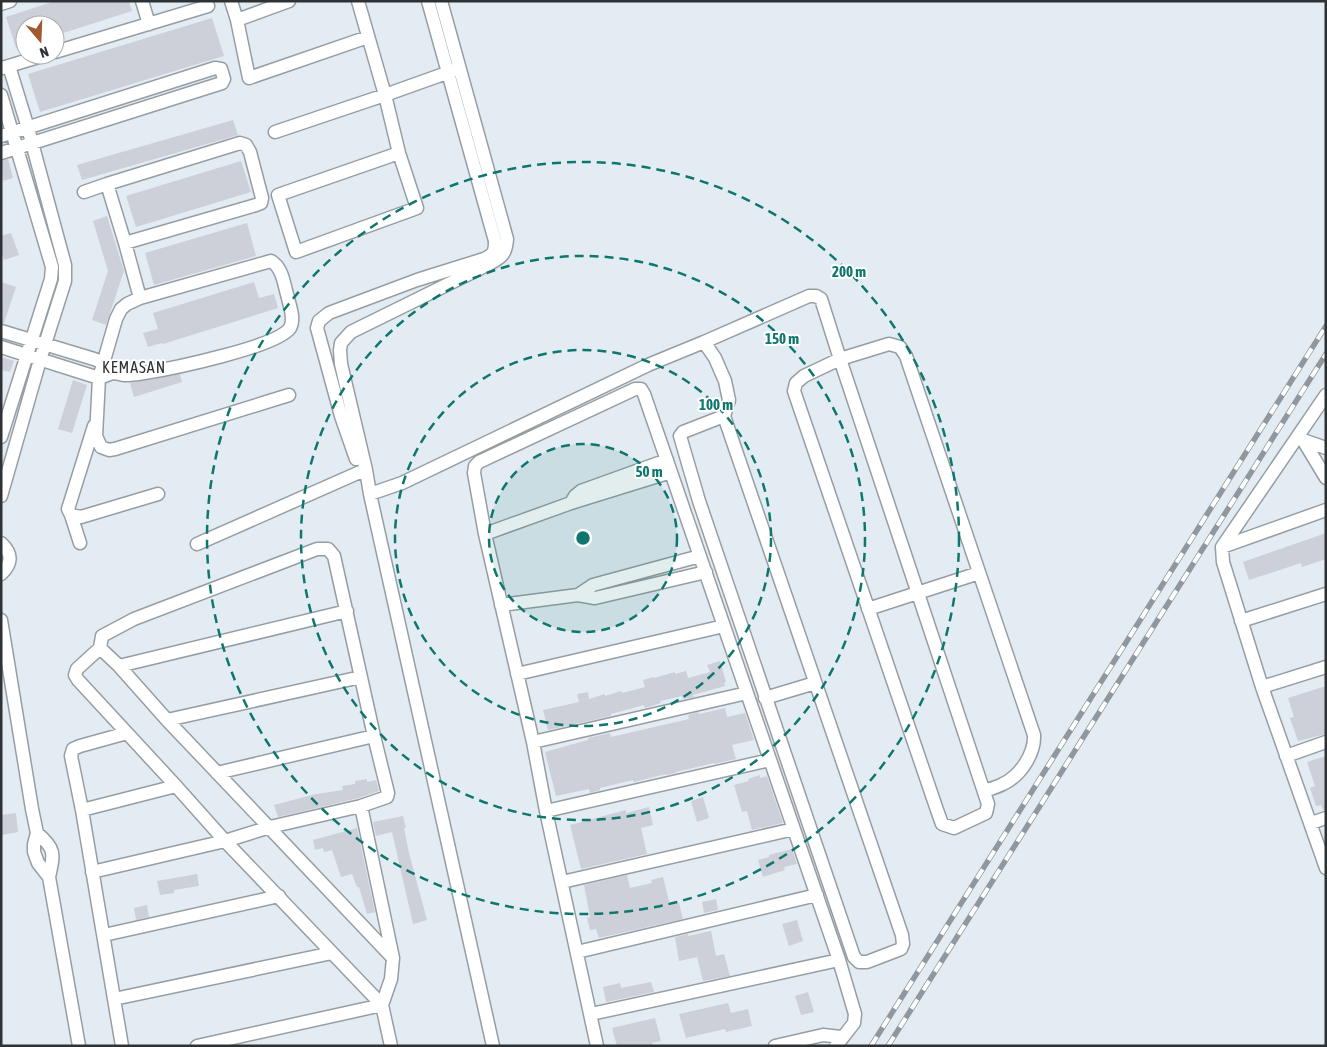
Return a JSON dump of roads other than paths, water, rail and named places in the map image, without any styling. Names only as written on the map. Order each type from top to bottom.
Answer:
[{"type":"street","points":[[1,4],[10,1]]},
{"type":"street","points":[[142,1],[149,24]]},
{"type":"street","points":[[231,1],[250,78],[368,37]]},
{"type":"street","points":[[236,20],[288,1]]},
{"type":"street","points":[[358,1],[385,95],[399,153],[417,208],[296,252],[278,195],[399,153]]},
{"type":"street","points":[[197,544],[363,475],[366,470],[342,364],[341,343],[351,332],[372,320],[490,264],[504,253],[507,239],[454,70],[428,1]]},
{"type":"street","points":[[440,1],[454,70],[496,241],[495,250],[491,256],[484,259],[417,280],[338,309],[319,321],[317,328],[341,416],[370,494],[493,1046]]},
{"type":"street","points":[[65,49],[208,6]]},
{"type":"street","points":[[1,496],[65,281],[65,266],[28,128],[5,67]]},
{"type":"street","points":[[1,152],[32,144],[222,83],[224,79],[220,69],[215,68],[7,134]]},
{"type":"street","points":[[275,132],[454,70]]},
{"type":"street","points":[[1,95],[7,134],[17,148],[52,267],[51,279],[1,437]]},
{"type":"street","points":[[84,192],[240,143],[246,145],[250,152],[262,198],[261,203],[125,243]]},
{"type":"street","points":[[107,184],[140,298]]},
{"type":"street","points":[[1,347],[99,378],[113,373],[124,375],[142,374],[245,350],[276,338],[290,328],[292,320],[291,310],[280,270],[271,260],[140,298],[121,309],[116,319],[99,378],[96,436],[101,448],[109,450],[224,416],[289,394]]},
{"type":"street","points":[[370,494],[402,483],[648,366],[809,296],[816,296],[821,299],[840,358],[988,804],[986,813],[954,828],[942,824],[794,391],[796,383],[804,376],[840,358],[889,344],[900,347],[906,356],[1034,735],[1034,742],[1028,758],[1017,776],[1004,784],[984,791]]},
{"type":"street","points":[[1,331],[104,363],[113,373]]},
{"type":"street","points":[[704,342],[715,358],[725,381],[729,400],[724,416],[902,935],[903,944],[901,949],[867,962],[859,962],[854,957],[699,501],[680,436],[683,432],[724,416]]},
{"type":"street","points":[[598,1046],[546,811],[533,742],[485,534],[474,473],[475,466],[479,462],[635,389],[641,389],[644,394],[817,895],[855,1014],[854,1023],[838,1041],[823,1035],[775,1046]]},
{"type":"street","points":[[1326,395],[1300,438],[1222,547],[1224,562],[1262,687],[1326,868]]},
{"type":"street","points":[[80,543],[68,508],[97,414]]},
{"type":"street","points":[[1300,438],[1326,448]]},
{"type":"street","points":[[1300,438],[1326,478]]},
{"type":"street","points":[[485,534],[669,466]]},
{"type":"street","points":[[71,515],[81,516],[158,494]]},
{"type":"street","points":[[1222,547],[1326,510]]},
{"type":"street","points":[[1,543],[7,549],[10,556],[9,563],[1,574]]},
{"type":"street","points":[[92,872],[225,841],[360,806],[387,797],[388,793],[334,556],[328,548],[317,549],[134,619],[102,636],[100,648],[77,668],[75,675],[225,841],[382,1005]]},
{"type":"street","points":[[578,595],[593,585],[700,556]]},
{"type":"street","points":[[501,605],[578,595],[595,598],[706,572]]},
{"type":"street","points":[[868,609],[979,573]]},
{"type":"street","points":[[1241,621],[1326,594]]},
{"type":"street","points":[[119,666],[347,611]]},
{"type":"street","points":[[1,620],[37,833],[34,852],[38,863],[49,877],[79,1046]]},
{"type":"street","points":[[517,674],[724,626]]},
{"type":"street","points":[[100,648],[393,958]]},
{"type":"street","points":[[1262,687],[1326,666]]},
{"type":"street","points":[[167,720],[361,677]]},
{"type":"street","points":[[765,698],[815,683]]},
{"type":"street","points":[[533,742],[747,693]]},
{"type":"street","points":[[122,1046],[71,756],[73,750],[80,746],[127,734]]},
{"type":"street","points":[[217,773],[374,736]]},
{"type":"street","points":[[1286,756],[1326,742]]},
{"type":"street","points":[[546,811],[770,760]]},
{"type":"street","points":[[82,810],[176,786]]},
{"type":"street","points":[[360,806],[393,958],[390,979],[382,1005],[391,1046]]},
{"type":"street","points":[[1311,823],[1326,818]]},
{"type":"street","points":[[562,882],[794,829]]},
{"type":"street","points":[[577,952],[817,895]]},
{"type":"street","points":[[104,935],[279,896]]},
{"type":"street","points":[[114,999],[332,952]]},
{"type":"street","points":[[591,1014],[839,960]]},
{"type":"street","points":[[197,1046],[382,1005]]},
{"type":"railway","points":[[871,1046],[1326,326]]},
{"type":"railway","points":[[888,1046],[1326,354]]},
{"type":"district","name":"KEMASAN","points":[[134,367]]}]
